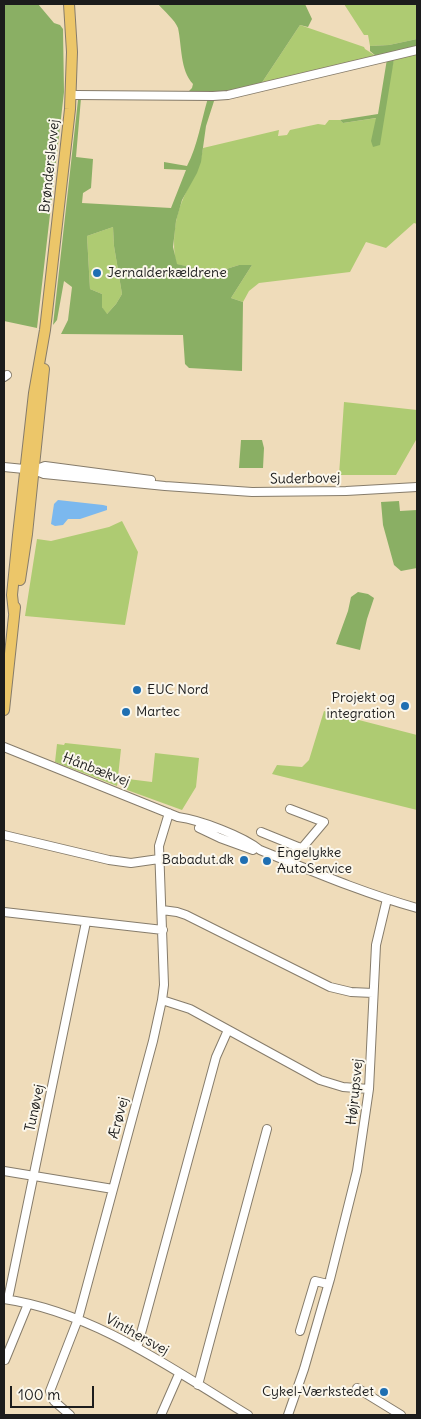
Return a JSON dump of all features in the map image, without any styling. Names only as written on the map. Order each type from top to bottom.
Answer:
[{"type":"main road","name":"Brønderslevvej","points":[[4,710],[14,613],[27,534],[30,470],[42,395],[46,342],[45,330],[70,108],[72,52],[68,4]]},
{"type":"street","points":[[76,95],[228,95],[417,50]]},
{"type":"street","name":"Suderbovej","points":[[4,467],[30,470],[44,474],[252,492],[296,493],[417,487]]},
{"type":"street","name":"Hånbækvej","points":[[4,747],[178,817],[188,818],[225,832],[254,845],[260,850],[387,899],[417,908]]},
{"type":"street","points":[[261,832],[302,848],[324,822],[290,809]]},
{"type":"street","name":"Ærøvej","points":[[70,1415],[54,1401],[50,1391],[78,1319],[153,1041],[162,1000],[164,969],[159,859],[162,835],[169,813]]},
{"type":"street","points":[[4,835],[108,860],[131,863],[159,859]]},
{"type":"street","points":[[291,862],[298,847]]},
{"type":"street","name":"Højrupsvej","points":[[288,1415],[304,1369],[357,1171],[369,1089],[376,945],[387,899]]},
{"type":"street","points":[[162,910],[186,915],[330,987],[351,992],[373,993]]},
{"type":"street","points":[[4,912],[163,930]]},
{"type":"street","name":"Tunøvej","points":[[6,1299],[34,1175],[86,922]]},
{"type":"street","points":[[162,1000],[190,1009],[320,1080],[343,1087],[369,1089]]},
{"type":"street","points":[[138,1348],[216,1058],[228,1030]]},
{"type":"street","points":[[198,1384],[267,1129]]},
{"type":"street","points":[[4,1171],[113,1189]]},
{"type":"street","points":[[300,1331],[314,1281],[328,1284]]},
{"type":"street","name":"Vinthersvej","points":[[6,1299],[78,1319],[112,1334],[248,1415]]},
{"type":"street","points":[[5,1360],[28,1304]]},
{"type":"street","points":[[161,1415],[179,1374]]},
{"type":"street","points":[[356,1388],[402,1415]]},
{"type":"green space","points":[[4,4],[38,4],[54,23],[60,25],[63,29],[64,92],[37,328],[4,321]]},
{"type":"green space","points":[[158,4],[305,4],[312,19],[308,27],[300,25],[261,84],[228,92],[188,92],[193,84],[184,65],[177,25]]},
{"type":"green space","points":[[344,4],[417,4],[417,39],[389,45],[370,46],[368,35],[364,35]]},
{"type":"green space","points":[[300,25],[364,47],[376,56],[261,84]]},
{"type":"green space","points":[[417,39],[417,47],[376,56],[370,51],[370,46],[389,45]]},
{"type":"green space","points":[[417,53],[417,224],[414,223],[386,248],[366,242],[350,272],[259,283],[249,291],[243,302],[231,298],[252,265],[239,265],[220,271],[176,264],[174,239],[176,223],[183,199],[197,168],[203,148],[279,130],[278,136],[287,135],[290,130],[318,124],[325,125],[329,120],[340,120],[343,123],[377,118],[373,147],[394,59]]},
{"type":"green space","points":[[387,59],[394,59],[380,145],[373,147],[371,141],[376,118],[343,123],[340,120],[378,114]]},
{"type":"green space","points":[[81,98],[76,157],[93,159],[91,188],[83,193],[82,203],[171,208],[186,170],[164,169],[164,162],[187,166],[197,141],[208,98],[215,98],[206,126],[201,162],[182,200],[176,221],[173,247],[177,264],[220,271],[239,265],[252,265],[231,298],[243,302],[242,371],[189,368],[185,364],[183,335],[61,334],[68,320],[72,287],[64,281],[57,320],[53,325],[78,100]],"holes":[[[113,227],[114,246],[122,294],[107,314],[102,307],[102,294],[90,289],[87,236]]]},
{"type":"green space","points":[[113,227],[114,246],[122,294],[106,315],[102,307],[102,294],[90,289],[87,236]]},
{"type":"green space","points":[[344,402],[417,410],[416,440],[396,475],[339,475]]},
{"type":"green space","points":[[241,440],[262,440],[264,448],[263,468],[239,468]]},
{"type":"green space","points":[[399,501],[400,511],[417,510],[417,568],[401,571],[394,565],[383,525],[381,502]]},
{"type":"green space","points":[[122,521],[138,552],[125,625],[25,616],[37,539],[51,541],[109,527]]},
{"type":"green space","points":[[358,592],[368,594],[374,598],[360,650],[336,644],[351,597]]},
{"type":"green space","points":[[324,711],[417,735],[417,810],[272,774],[277,765],[302,767],[309,760]]},
{"type":"green space","points":[[65,743],[121,749],[117,786],[55,762],[57,744],[64,745]]},
{"type":"green space","points":[[155,753],[199,758],[196,787],[182,810],[127,790],[128,779],[152,782]]},
{"type":"water","points":[[58,500],[103,505],[107,506],[107,510],[80,519],[68,519],[63,525],[55,526],[51,524],[54,504]]},
{"type":"place","name":"Jernalderkældrene","points":[[97,273]]},
{"type":"place","name":"EUC Nord","points":[[137,690]]},
{"type":"place","name":"Projekt og integration","points":[[405,706]]},
{"type":"place","name":"Martec","points":[[126,712]]},
{"type":"place","name":"Babadut.dk","points":[[244,860]]},
{"type":"place","name":"Engelykke AutoService","points":[[267,861]]},
{"type":"place","name":"Cykel-Værkstedet","points":[[384,1392]]}]
